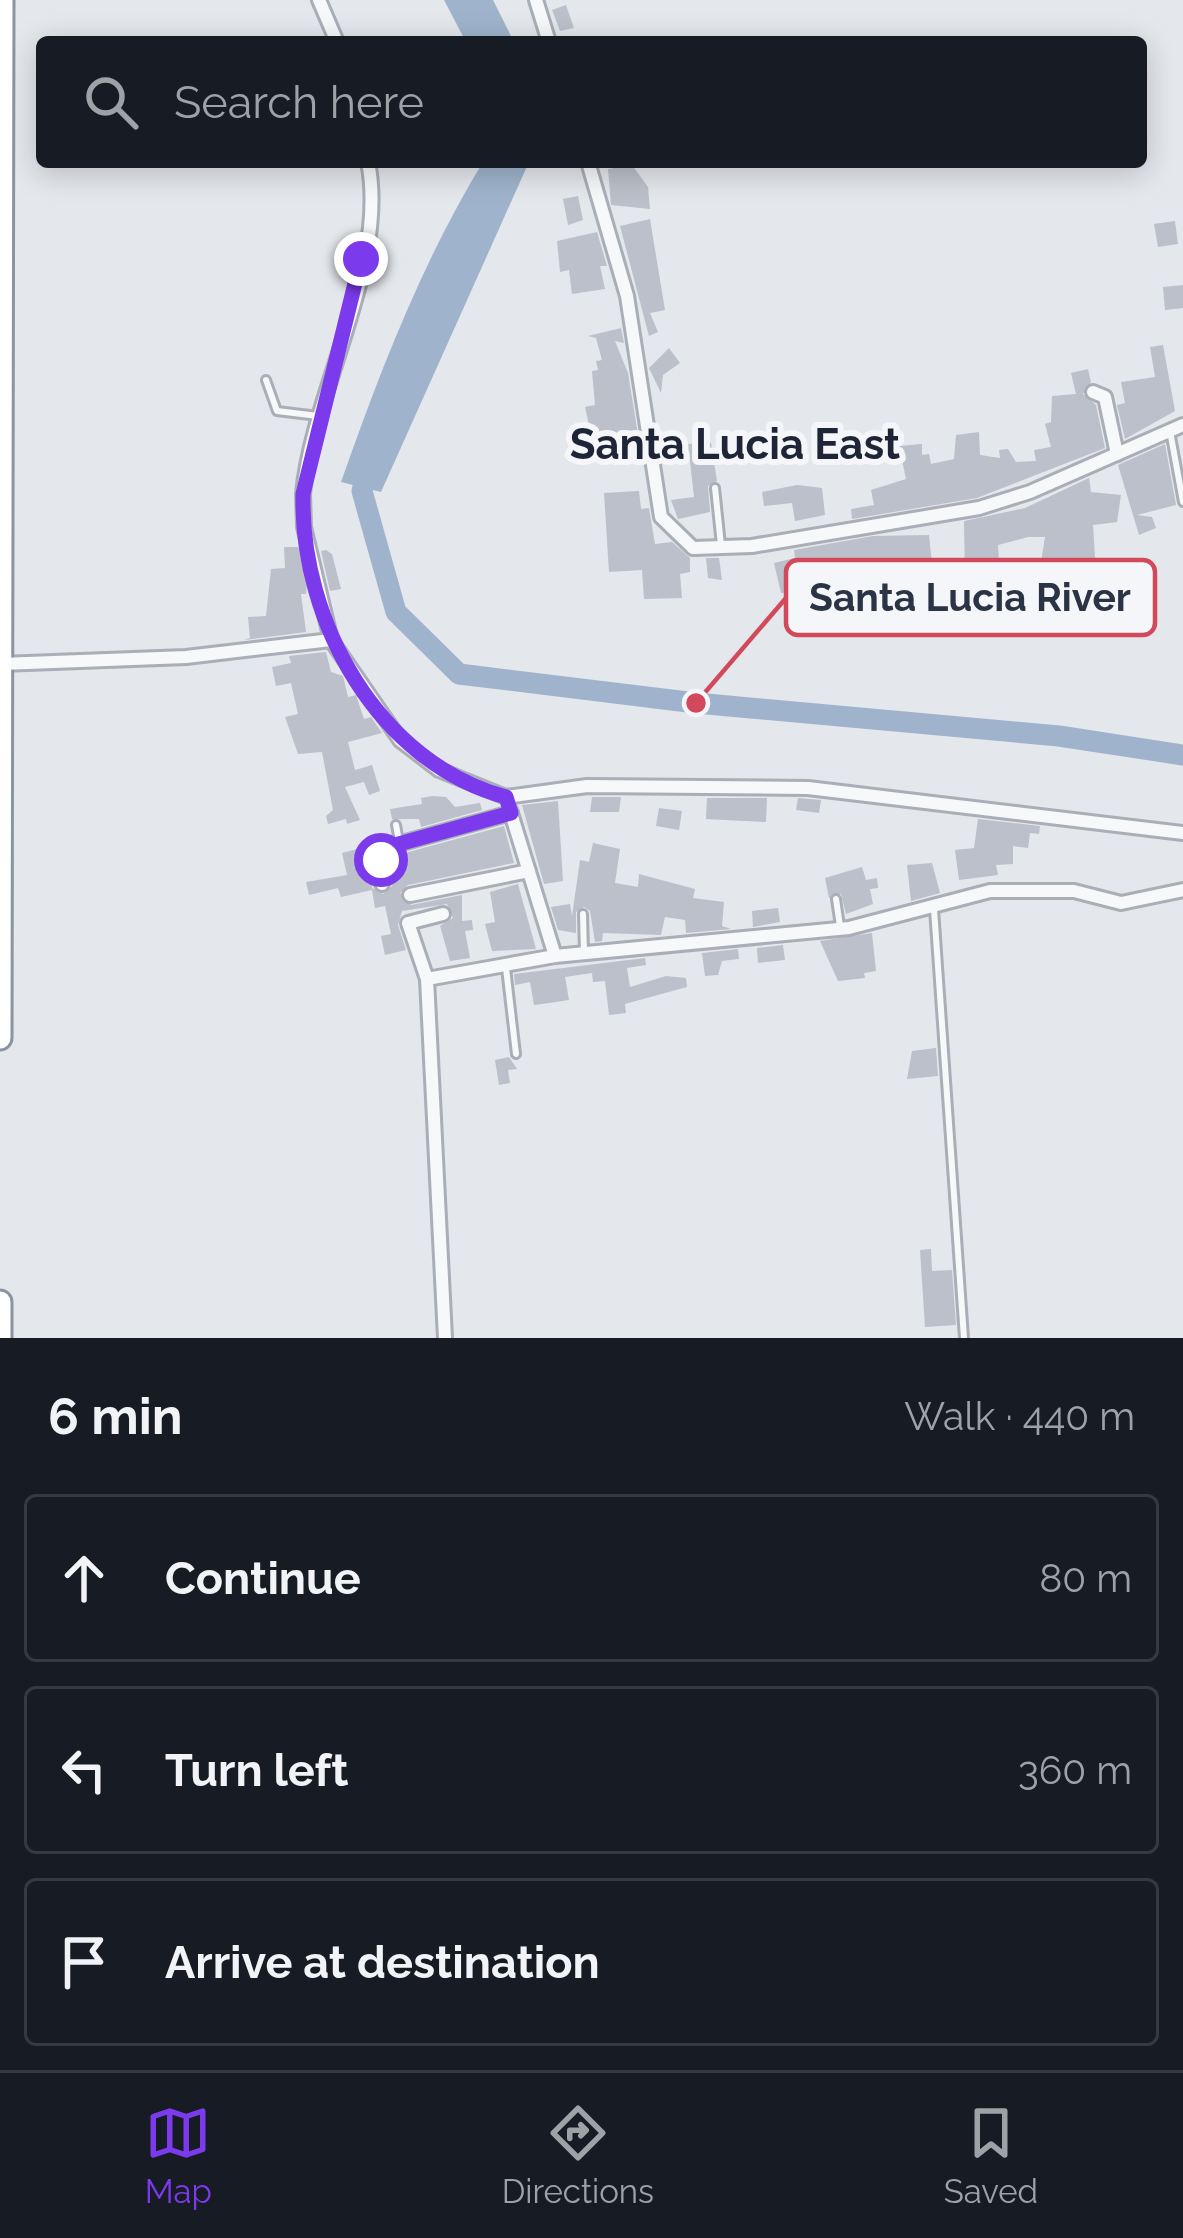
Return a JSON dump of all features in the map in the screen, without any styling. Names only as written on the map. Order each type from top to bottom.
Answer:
[{"type":"highway","points":[[0,1038],[2,0]]},
{"type":"highway","points":[[0,1302],[0,1338]]},
{"type":"street","points":[[320,0],[335,36]]},
{"type":"street","points":[[536,0],[547,36]]},
{"type":"street","points":[[368,168],[370,212],[304,478],[303,520],[332,640],[386,723],[412,751],[465,784],[506,797],[631,784],[808,788],[1183,832]]},
{"type":"street","points":[[590,168],[627,296],[661,517],[693,548],[722,549],[979,508],[1176,428]]},
{"type":"street","points":[[1093,392],[1106,397],[1117,454]]},
{"type":"street","points":[[2,664],[186,657],[332,640]]},
{"type":"street","points":[[506,797],[555,956]]},
{"type":"street","points":[[382,884],[382,851],[511,813]]},
{"type":"street","points":[[410,895],[529,871]]},
{"type":"street","points":[[427,979],[555,956],[841,929],[934,909],[990,891],[1074,891],[1121,903],[1183,890]]},
{"type":"street","points":[[443,914],[407,923],[427,979],[445,1338]]},
{"type":"lane","points":[[266,380],[278,411],[322,417]]},
{"type":"lane","points":[[1176,428],[1183,502]]},
{"type":"lane","points":[[716,488],[722,549]]},
{"type":"lane","points":[[396,825],[399,844]]},
{"type":"lane","points":[[836,899],[841,929]]},
{"type":"lane","points":[[934,909],[964,1338]]},
{"type":"lane","points":[[583,914],[584,953]]},
{"type":"lane","points":[[505,963],[516,1054]]},
{"type":"water","points":[[444,0],[493,0],[511,36],[463,36]]},
{"type":"water","points":[[480,168],[526,168],[381,492],[341,482],[404,318]]},
{"type":"building","points":[[566,5],[574,28],[560,31],[552,10]]},
{"type":"building","points":[[634,168],[648,187],[650,209],[611,205],[608,169]]},
{"type":"building","points":[[578,196],[583,220],[568,225],[563,199]]},
{"type":"building","points":[[650,219],[665,310],[650,313],[658,332],[649,336],[620,226]]},
{"type":"building","points":[[1175,221],[1178,244],[1158,247],[1154,224]]},
{"type":"building","points":[[597,232],[607,266],[600,266],[605,289],[572,294],[569,270],[560,272],[557,241]]},
{"type":"building","points":[[1183,285],[1183,308],[1165,310],[1163,287]]},
{"type":"building","points":[[621,328],[624,343],[615,341],[628,373],[639,441],[630,443],[632,456],[605,463],[602,452],[578,457],[574,443],[592,439],[585,407],[595,405],[592,371],[598,370],[596,361],[602,360],[596,338],[588,336]]},
{"type":"building","points":[[1163,345],[1175,411],[1125,439],[1117,405],[1125,403],[1121,382],[1155,377],[1150,347]]},
{"type":"building","points":[[669,348],[680,363],[663,375],[661,393],[649,368]]},
{"type":"building","points":[[1088,369],[1091,382],[1083,394],[1096,405],[1105,448],[977,498],[852,519],[851,509],[874,505],[871,490],[906,479],[899,446],[922,444],[922,455],[929,454],[931,464],[954,459],[956,435],[979,432],[980,455],[1000,458],[999,450],[1008,449],[1016,462],[1036,461],[1034,450],[1051,447],[1045,424],[1051,422],[1052,396],[1076,394],[1071,373]]},
{"type":"building","points":[[711,443],[717,481],[708,486],[710,512],[678,519],[671,500],[694,497],[688,444]]},
{"type":"building","points":[[1165,444],[1176,505],[1137,515],[1152,517],[1156,528],[1139,535],[1118,465]]},
{"type":"building","points":[[1089,478],[1091,492],[1121,495],[1117,522],[1093,525],[1095,558],[1084,577],[1055,573],[1056,564],[1041,562],[1045,537],[1028,537],[998,545],[999,562],[979,560],[977,579],[965,578],[964,521],[1025,508]]},
{"type":"building","points":[[797,485],[822,488],[825,515],[795,521],[792,503],[764,506],[762,492]]},
{"type":"building","points":[[639,491],[641,509],[649,508],[655,544],[672,542],[690,558],[690,572],[680,574],[682,598],[644,599],[642,570],[609,572],[604,493]]},
{"type":"building","points":[[929,535],[934,583],[894,584],[891,569],[868,574],[872,596],[843,602],[841,591],[781,593],[774,563],[795,558],[794,550],[873,536]]},
{"type":"building","points":[[284,547],[298,547],[307,583],[306,594],[301,594],[306,632],[244,640],[250,638],[248,617],[266,616],[271,569],[285,568]]},
{"type":"building","points":[[321,551],[332,554],[341,589],[330,591]]},
{"type":"building","points":[[706,558],[719,558],[722,580],[708,578]]},
{"type":"building","points":[[326,652],[331,672],[343,676],[348,697],[356,695],[364,719],[371,717],[382,733],[348,742],[355,770],[372,765],[380,791],[369,795],[364,782],[345,787],[360,820],[347,824],[346,819],[328,824],[326,816],[333,810],[322,752],[298,754],[285,717],[298,714],[291,683],[276,686],[272,667],[291,663],[289,656]]},
{"type":"building","points":[[446,797],[455,807],[480,803],[482,810],[421,827],[419,819],[392,819],[390,809],[422,804],[421,798]]},
{"type":"building","points":[[592,797],[621,797],[619,812],[590,812]]},
{"type":"building","points":[[707,798],[767,798],[766,822],[706,819]]},
{"type":"building","points":[[798,798],[821,800],[819,813],[796,810]]},
{"type":"building","points":[[558,801],[563,881],[544,884],[522,805]]},
{"type":"building","points":[[659,808],[682,811],[679,830],[656,826]]},
{"type":"building","points":[[978,819],[1040,826],[1039,834],[1030,833],[1028,848],[1013,846],[1013,864],[996,865],[998,875],[959,880],[955,850],[974,848]]},
{"type":"building","points":[[504,826],[514,863],[408,885],[400,893],[411,905],[462,895],[462,921],[472,920],[473,930],[465,931],[470,958],[450,961],[440,926],[453,918],[447,904],[402,911],[398,925],[406,950],[385,955],[381,936],[391,934],[385,906],[375,908],[372,890],[341,897],[338,888],[309,895],[306,882],[347,875],[342,853],[365,847],[367,857],[373,855],[372,888],[383,894],[392,886],[394,856]]},
{"type":"building","points":[[593,843],[620,849],[615,883],[638,887],[639,874],[695,889],[693,898],[724,902],[722,926],[731,929],[686,933],[685,920],[665,917],[661,935],[603,933],[602,941],[595,942],[590,911],[584,907],[576,912],[576,933],[558,930],[551,907],[570,904],[572,916],[580,860],[589,862]]},
{"type":"building","points":[[932,863],[940,893],[911,901],[907,865]]},
{"type":"building","points":[[862,867],[866,880],[877,878],[878,888],[870,889],[873,904],[846,914],[841,894],[829,898],[825,878]]},
{"type":"building","points":[[518,884],[536,949],[492,951],[485,924],[495,922],[490,892]]},
{"type":"building","points":[[778,908],[780,922],[753,927],[752,911]]},
{"type":"building","points":[[872,933],[876,971],[864,973],[865,978],[838,981],[820,941]]},
{"type":"building","points":[[783,945],[785,960],[758,963],[757,948]]},
{"type":"building","points":[[738,949],[739,959],[722,961],[718,975],[705,976],[702,953]]},
{"type":"building","points":[[645,958],[646,965],[627,968],[630,987],[666,976],[686,978],[687,987],[625,1004],[626,1013],[609,1015],[605,981],[593,982],[592,973],[565,977],[569,1000],[534,1005],[530,982],[515,985],[514,974]]},
{"type":"building","points":[[936,1048],[938,1076],[907,1079],[912,1051]]},
{"type":"building","points":[[509,1057],[517,1069],[508,1070],[510,1083],[499,1085],[495,1060]]},
{"type":"building","points":[[931,1249],[932,1271],[952,1270],[956,1325],[925,1327],[920,1250]]},
{"type":"waterway","points":[[368,464],[362,491],[396,612],[459,674],[696,703],[1059,736],[1183,755]]},
{"type":"place","name":"Santa Lucia River","points":[[696,703]]},
{"type":"district","name":"Santa Lucia East","points":[[735,444]]},
{"type":"route","points":[[361,259],[303,494],[304,527],[332,640],[400,740],[465,784],[506,797],[511,813],[384,848],[381,860]]}]
